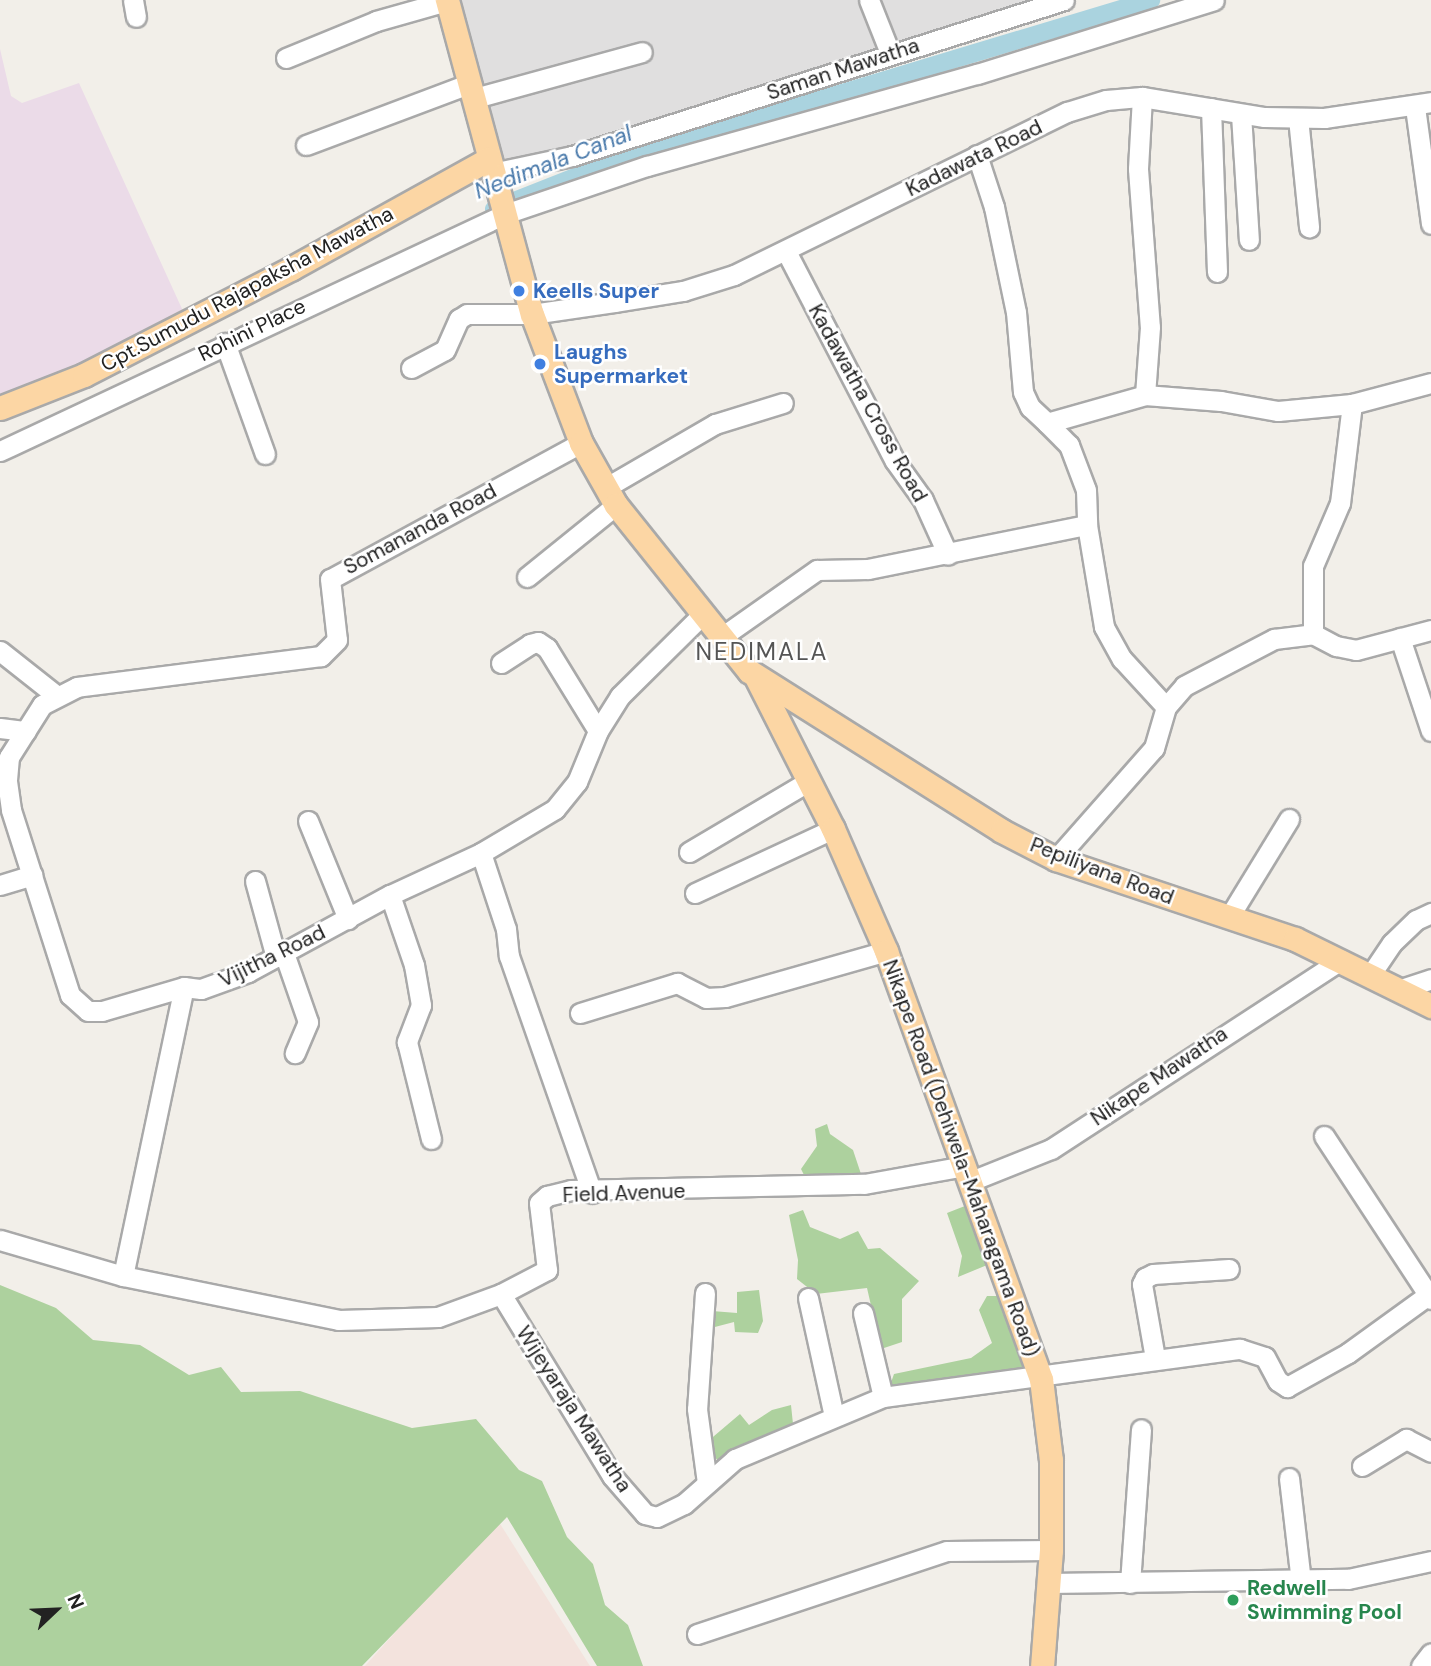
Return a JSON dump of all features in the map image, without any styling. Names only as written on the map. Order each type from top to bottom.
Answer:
[{"type":"main road","points":[[447,0],[532,314],[581,443],[610,496],[757,677]]},
{"type":"main road","name":"Cpt.Sumudu Rajapaksha Mawatha","points":[[0,408],[84,375],[292,268],[492,173]]},
{"type":"main road","name":"Nikape Road (Dehiwela-Maharagama Road)","points":[[757,677],[833,829],[886,951],[1041,1379],[1051,1460],[1051,1550],[1042,1666]]},
{"type":"main road","name":"Pepiliyana Road","points":[[757,677],[1002,831],[1056,859],[1229,917],[1341,960],[1431,1006]]},
{"type":"street","points":[[286,58],[376,20],[447,0]]},
{"type":"street","points":[[869,0],[890,53]]},
{"type":"street","name":"Saman Mawatha","points":[[492,173],[572,156],[890,53],[1021,6],[1064,0]]},
{"type":"street","name":"Rohini Place","points":[[0,451],[505,211],[647,166],[977,74],[1214,0]]},
{"type":"street","points":[[306,145],[473,91],[642,52]]},
{"type":"street","points":[[1142,97],[1138,169],[1150,327],[1145,395]]},
{"type":"street","name":"Kadawata Road","points":[[411,368],[446,350],[459,319],[467,314],[532,314],[683,291],[787,253],[977,155],[1067,112],[1106,100],[1142,97],[1241,114],[1298,118],[1423,104]]},
{"type":"street","points":[[1423,104],[1431,224]]},
{"type":"street","points":[[1211,108],[1217,272]]},
{"type":"street","points":[[1241,114],[1249,240]]},
{"type":"street","points":[[1298,118],[1309,227]]},
{"type":"street","points":[[977,155],[994,207],[1016,312],[1023,392],[1030,407],[1069,445],[1086,490],[1087,525],[1104,627],[1122,659],[1166,707]]},
{"type":"street","name":"Kadawatha Cross Road","points":[[787,253],[895,461],[923,500],[948,555]]},
{"type":"street","points":[[225,343],[265,454]]},
{"type":"street","points":[[1048,423],[1145,395],[1221,401],[1278,411],[1352,404],[1431,383]]},
{"type":"street","points":[[527,577],[610,496],[715,424],[783,402]]},
{"type":"street","points":[[1313,634],[1313,566],[1340,503],[1352,404]]},
{"type":"street","name":"Somananda Road","points":[[77,687],[321,656],[337,640],[330,579],[581,443]]},
{"type":"street","points":[[723,636],[817,570],[868,569],[1087,525]]},
{"type":"street","name":"Vijitha Road","points":[[77,687],[41,705],[9,757],[5,810],[32,874],[70,995],[78,1005],[88,1011],[102,1011],[184,987],[201,989],[280,955],[390,895],[481,853],[555,809],[577,782],[598,731],[646,667],[704,613]]},
{"type":"street","points":[[1056,859],[1154,748],[1166,707],[1184,686],[1246,650],[1274,639],[1313,634],[1336,646],[1356,650],[1431,630]]},
{"type":"street","points":[[1400,638],[1431,731]]},
{"type":"street","points":[[501,663],[530,644],[538,642],[547,648],[598,731]]},
{"type":"street","points":[[0,651],[57,696]]},
{"type":"street","points":[[0,728],[26,731]]},
{"type":"street","points":[[689,852],[809,781]]},
{"type":"street","points":[[1229,917],[1289,819]]},
{"type":"street","points":[[307,821],[348,919]]},
{"type":"street","points":[[695,893],[833,829]]},
{"type":"street","points":[[481,853],[506,929],[509,956],[592,1194]]},
{"type":"street","points":[[0,885],[32,874]]},
{"type":"street","points":[[255,881],[280,955],[308,1022],[295,1053]]},
{"type":"street","points":[[390,895],[414,965],[421,1005],[407,1042],[431,1139]]},
{"type":"street","points":[[1371,974],[1392,943],[1416,920],[1431,913]]},
{"type":"street","points":[[580,1013],[677,983],[706,998],[725,997],[886,951]]},
{"type":"street","name":"Nikape Mawatha","points":[[968,1173],[1051,1149],[1341,960]]},
{"type":"street","points":[[1401,989],[1431,979]]},
{"type":"street","points":[[123,1276],[184,987]]},
{"type":"street","points":[[1324,1136],[1430,1297]]},
{"type":"street","name":"Field Avenue","points":[[0,1240],[123,1276],[339,1320],[438,1317],[501,1294],[547,1270],[539,1203],[571,1191],[592,1194],[864,1184],[968,1173]]},
{"type":"street","points":[[1155,1358],[1142,1284],[1145,1278],[1229,1269]]},
{"type":"street","points":[[705,1293],[697,1409],[707,1483]]},
{"type":"street","name":"Wijeyaraja Mawatha","points":[[501,1294],[612,1476],[645,1514],[667,1513],[735,1459],[883,1397],[1041,1379],[1155,1358],[1253,1350],[1265,1357],[1278,1381],[1287,1387],[1348,1353],[1430,1297]]},
{"type":"street","points":[[808,1298],[834,1416]]},
{"type":"street","points":[[863,1313],[883,1397]]},
{"type":"street","points":[[1130,1583],[1141,1429]]},
{"type":"street","points":[[1362,1466],[1406,1439],[1431,1452]]},
{"type":"street","points":[[1289,1478],[1301,1581]]},
{"type":"street","points":[[697,1634],[947,1551],[1051,1550]]},
{"type":"street","points":[[1048,1583],[1348,1579],[1431,1561]]},
{"type":"street","points":[[1421,1666],[1431,1653]]},
{"type":"shaded area","points":[[447,0],[1064,0],[492,173]]},
{"type":"shaded area","points":[[0,49],[11,96],[22,103],[79,83],[188,322],[0,408]]},
{"type":"shaded area","points":[[497,1519],[590,1666],[365,1666]]},
{"type":"green space","points":[[827,1124],[830,1134],[853,1150],[862,1177],[805,1177],[801,1169],[817,1146],[815,1129]]},
{"type":"green space","points":[[970,1204],[992,1263],[958,1277],[962,1256],[947,1213]]},
{"type":"green space","points":[[803,1210],[810,1227],[840,1239],[858,1231],[868,1249],[880,1248],[919,1281],[902,1299],[902,1342],[881,1349],[867,1288],[816,1294],[797,1279],[798,1260],[789,1215]]},
{"type":"green space","points":[[0,1285],[56,1308],[93,1340],[140,1345],[189,1375],[221,1367],[241,1392],[300,1391],[412,1428],[476,1419],[519,1470],[542,1481],[567,1537],[593,1564],[605,1605],[628,1625],[643,1666],[597,1666],[507,1517],[362,1666],[0,1666]]},
{"type":"green space","points":[[759,1290],[763,1321],[758,1333],[735,1332],[734,1322],[711,1328],[712,1311],[737,1313],[737,1292]]},
{"type":"green space","points":[[987,1296],[1005,1296],[1029,1369],[888,1391],[894,1374],[971,1358],[992,1343],[979,1310]]},
{"type":"green space","points":[[791,1405],[793,1424],[722,1463],[711,1455],[707,1442],[740,1414],[749,1425],[772,1410]]},
{"type":"waterway","name":"Nedimala Canal","points":[[494,209],[616,161],[1151,0]]},
{"type":"place","name":"Keells Super","points":[[519,291]]},
{"type":"place","name":"Laughs Supermarket","points":[[540,364]]},
{"type":"place","name":"Redwell Swimming Pool","points":[[1233,1600]]},
{"type":"district","name":"NEDIMALA","points":[[762,652]]}]
